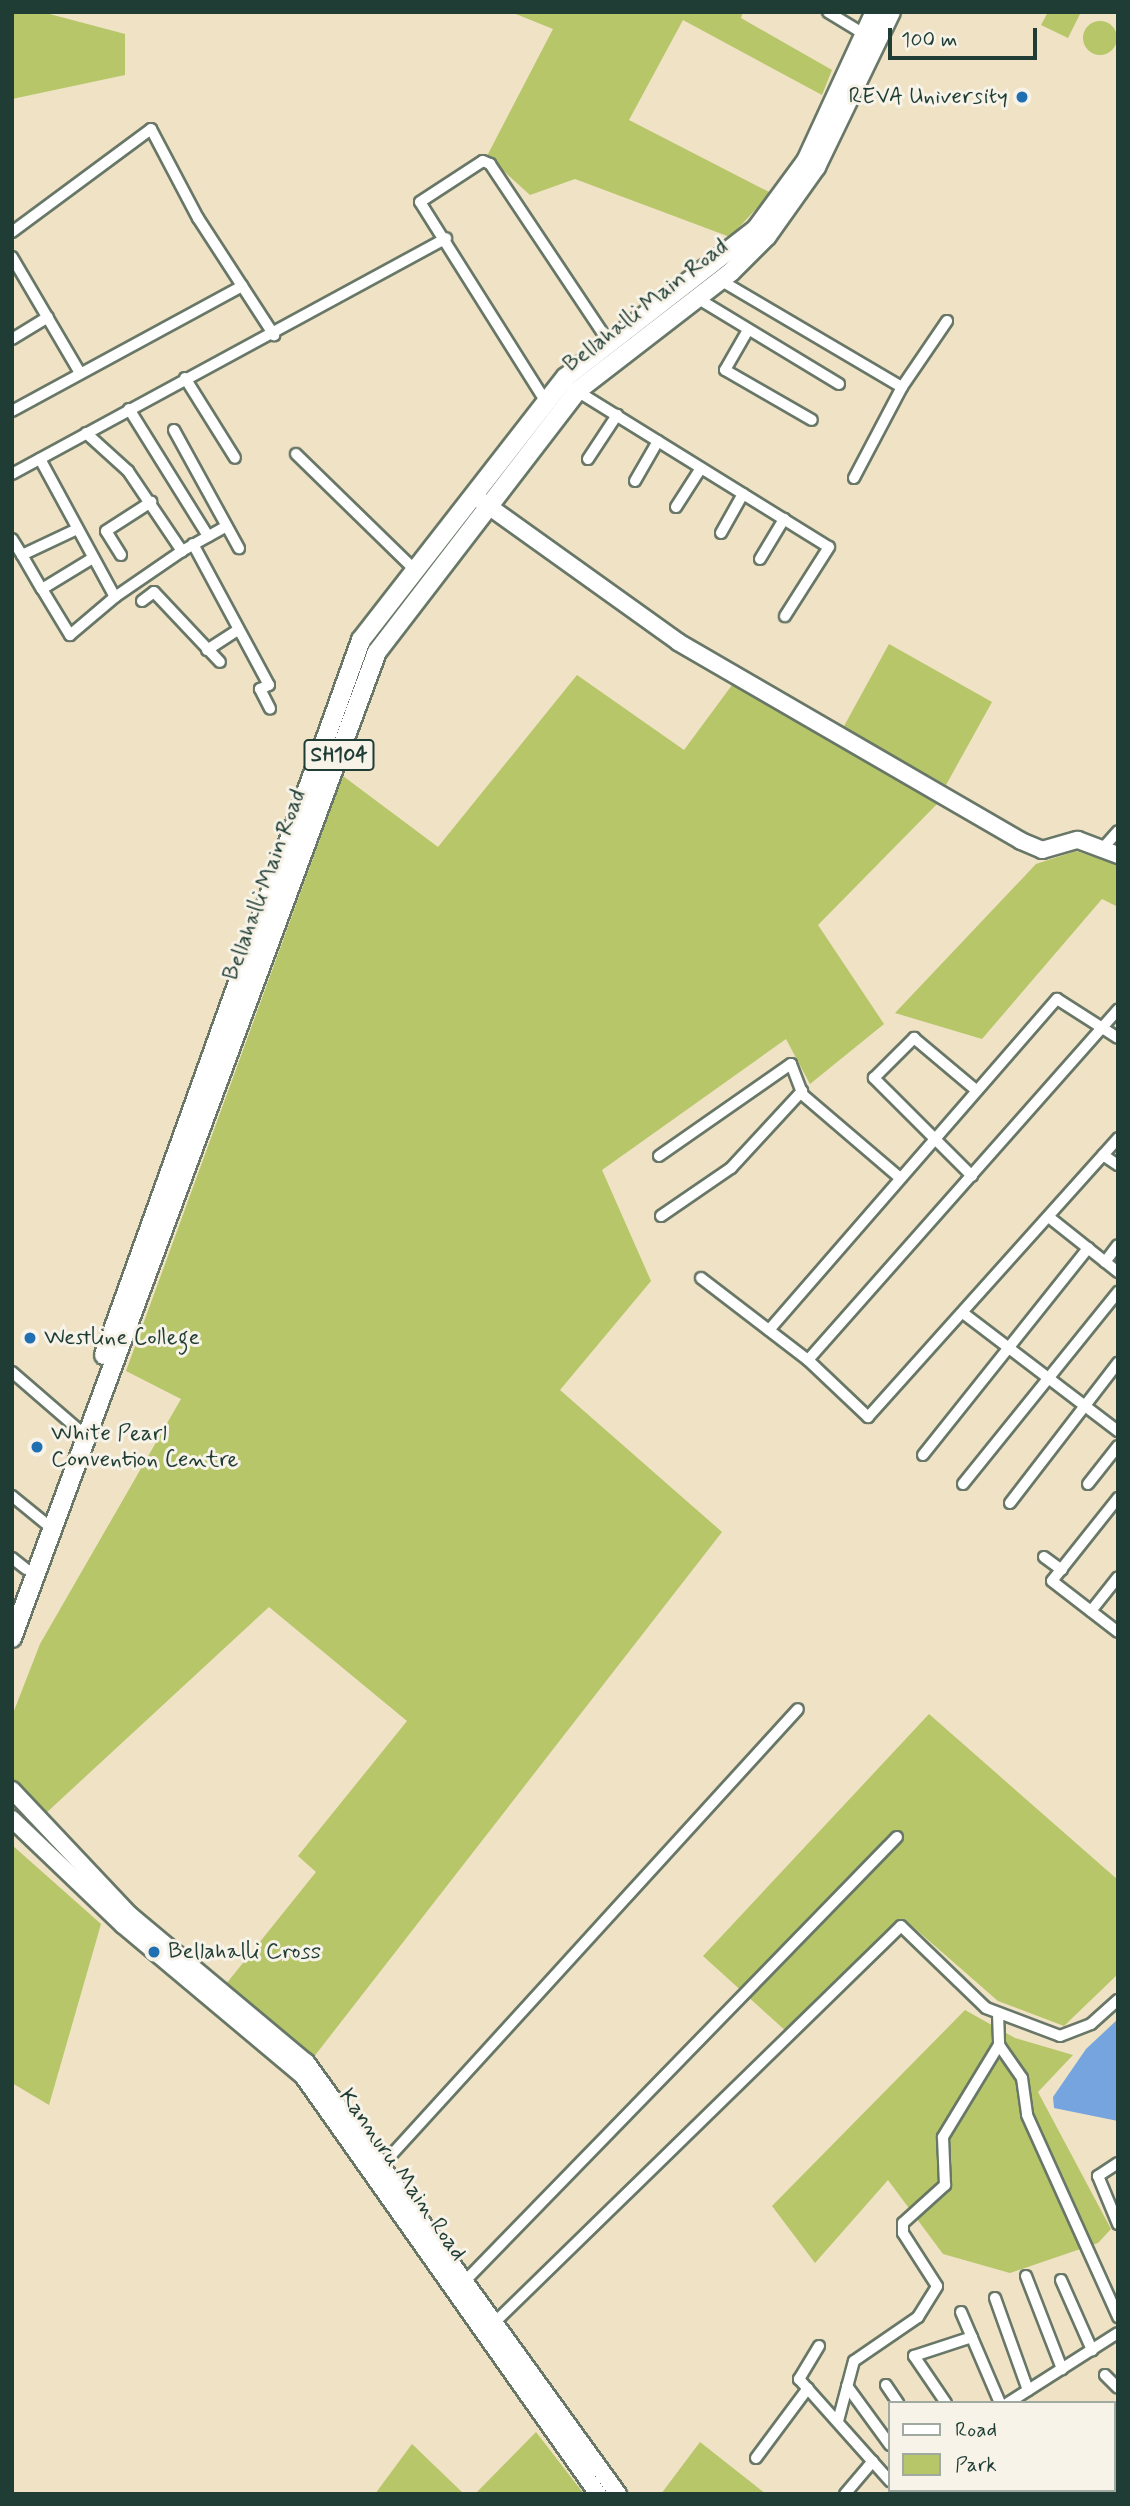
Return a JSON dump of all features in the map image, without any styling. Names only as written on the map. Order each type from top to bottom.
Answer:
[{"type":"main road","name":"Bellahalli Main Road","points":[[12,1605],[19,1564],[45,1523],[82,1434],[377,652],[546,402],[566,377],[756,229],[806,161],[875,12]]},
{"type":"main road","name":"Bellahalli Main Road","points":[[12,1638],[362,640],[415,570],[577,391],[720,280],[803,191],[891,12]]},
{"type":"main road","points":[[479,500],[678,642],[1021,841],[1042,850],[1078,841],[1110,852]]},
{"type":"main road","points":[[12,1790],[126,1920]]},
{"type":"main road","points":[[12,1805],[126,1920]]},
{"type":"main road","points":[[12,1819],[73,1878],[306,2062],[384,2164],[618,2494]]},
{"type":"main road","points":[[12,1834],[65,1884],[126,1920]]},
{"type":"main road","name":"Kannuru Main Road","points":[[126,1920],[303,2076],[482,2334],[598,2494]]},
{"type":"street","points":[[828,12],[864,34]]},
{"type":"street","points":[[12,232],[151,129],[242,286],[274,335]]},
{"type":"street","points":[[546,402],[446,238],[420,202],[483,161],[490,164],[610,344]]},
{"type":"street","points":[[12,474],[185,378],[274,335],[446,238]]},
{"type":"street","points":[[12,257],[17,275],[48,317],[79,371]]},
{"type":"street","points":[[720,280],[902,387]]},
{"type":"street","points":[[12,411],[79,371],[242,286]]},
{"type":"street","points":[[697,299],[839,384]]},
{"type":"street","points":[[12,339],[48,317]]},
{"type":"street","points":[[854,478],[902,387],[947,321]]},
{"type":"street","points":[[748,330],[725,370],[812,420]]},
{"type":"street","points":[[185,378],[235,458]]},
{"type":"street","points":[[577,391],[829,547],[785,616]]},
{"type":"street","points":[[129,409],[208,536]]},
{"type":"street","points":[[588,458],[617,415]]},
{"type":"street","points":[[174,430],[239,548]]},
{"type":"street","points":[[86,433],[108,448],[151,502],[181,551]]},
{"type":"street","points":[[635,481],[658,441]]},
{"type":"street","points":[[296,454],[415,570]]},
{"type":"street","points":[[40,459],[114,597]]},
{"type":"street","points":[[676,507],[701,468]]},
{"type":"street","points":[[721,533],[743,494]]},
{"type":"street","points":[[121,555],[106,531],[151,502]]},
{"type":"street","points":[[760,559],[783,519]]},
{"type":"street","points":[[12,539],[70,635],[114,597],[181,551],[227,526]]},
{"type":"street","points":[[22,555],[77,528]]},
{"type":"street","points":[[193,544],[269,685],[258,685],[270,709]]},
{"type":"street","points":[[42,589],[93,558]]},
{"type":"street","points":[[142,601],[154,593],[220,662]]},
{"type":"street","points":[[207,650],[238,630]]},
{"type":"street","points":[[1110,852],[1118,831]]},
{"type":"street","points":[[769,1330],[899,1177],[1057,999],[1118,1038]]},
{"type":"street","points":[[808,1360],[1118,1010]]},
{"type":"street","points":[[972,1176],[874,1077],[914,1038],[976,1090]]},
{"type":"street","points":[[659,1156],[791,1064],[802,1091],[899,1177]]},
{"type":"street","points":[[661,1216],[732,1168],[802,1091]]},
{"type":"street","points":[[701,1278],[808,1360],[868,1417],[1050,1218],[1118,1138]]},
{"type":"street","points":[[1103,1155],[1118,1165]]},
{"type":"street","points":[[1050,1218],[1118,1272]]},
{"type":"street","points":[[1105,1262],[1118,1245]]},
{"type":"street","points":[[923,1455],[1088,1248]]},
{"type":"street","points":[[963,1484],[1118,1292]]},
{"type":"street","points":[[963,1313],[1083,1408],[1118,1431]]},
{"type":"street","points":[[1010,1503],[1118,1363]]},
{"type":"street","points":[[12,1372],[82,1434]]},
{"type":"street","points":[[1088,1484],[1118,1446]]},
{"type":"street","points":[[12,1496],[45,1523]]},
{"type":"street","points":[[1118,1498],[1052,1581],[1118,1632]]},
{"type":"street","points":[[1045,1557],[1062,1570]]},
{"type":"street","points":[[1091,1611],[1118,1577]]},
{"type":"street","points":[[384,2164],[798,1709]]},
{"type":"street","points":[[466,2280],[897,1837]]},
{"type":"street","points":[[482,2334],[901,1926],[998,2013],[1060,2036],[1091,2024],[1118,2000]]},
{"type":"street","points":[[838,2421],[854,2361],[918,2317],[937,2287],[903,2233],[903,2222],[945,2185],[943,2137],[999,2045],[998,2013]]},
{"type":"street","points":[[999,2045],[1023,2078],[1027,2115],[1118,2317]]},
{"type":"street","points":[[1118,2163],[1098,2176],[1118,2224]]},
{"type":"street","points":[[1026,2276],[1062,2369]]},
{"type":"street","points":[[1061,2280],[1092,2350]]},
{"type":"street","points":[[995,2298],[1028,2390]]},
{"type":"street","points":[[961,2312],[999,2401]]},
{"type":"street","points":[[1011,2401],[1118,2333]]},
{"type":"street","points":[[945,2401],[914,2356],[972,2337]]},
{"type":"street","points":[[819,2346],[801,2371],[808,2388],[888,2479]]},
{"type":"street","points":[[1105,2375],[1118,2388]]},
{"type":"street","points":[[886,2385],[897,2401]]},
{"type":"street","points":[[847,2386],[888,2442]]},
{"type":"street","points":[[756,2458],[808,2388]]},
{"type":"street","points":[[845,2494],[873,2461]]},
{"type":"green space","points":[[12,12],[42,12],[125,34],[125,75],[12,99]]},
{"type":"green space","points":[[511,12],[743,12],[741,18],[832,70],[822,95],[683,20],[629,120],[771,193],[730,237],[575,179],[530,195],[487,156],[553,29]]},
{"type":"green space","points":[[1048,12],[1081,12],[1068,38],[1041,25]]},
{"type":"green space","points":[[1100,21],[1112,26],[1117,38],[1112,50],[1100,55],[1088,50],[1083,38],[1088,26]]},
{"type":"green space","points":[[889,644],[992,702],[946,785],[843,728]]},
{"type":"green space","points":[[577,675],[684,750],[735,681],[939,802],[818,925],[884,1024],[810,1084],[786,1039],[602,1170],[651,1281],[560,1390],[722,1532],[313,2058],[226,1984],[316,1872],[298,1856],[407,1721],[269,1607],[45,1814],[12,1782],[12,1716],[40,1644],[181,1399],[126,1371],[343,776],[438,847]]},
{"type":"green space","points":[[1076,851],[1118,865],[1118,907],[1102,899],[982,1039],[895,1013],[1036,864]]},
{"type":"green space","points":[[929,1714],[1118,1880],[1118,1974],[1064,2026],[998,2001],[904,1919],[787,2032],[703,1956]]},
{"type":"green space","points":[[12,1845],[101,1924],[49,2105],[12,2083]]},
{"type":"green space","points":[[965,2010],[1015,2038],[1073,2055],[1038,2092],[1111,2229],[1098,2243],[1010,2273],[943,2254],[888,2180],[815,2263],[772,2206]]},
{"type":"green space","points":[[536,2432],[584,2494],[475,2494]]},
{"type":"green space","points":[[700,2442],[766,2494],[661,2494]]},
{"type":"green space","points":[[412,2444],[464,2494],[375,2494]]},
{"type":"water","points":[[1118,2019],[1118,2121],[1054,2108],[1053,2097],[1086,2049]]},
{"type":"place","name":"REVA University","points":[[1022,97]]},
{"type":"place","name":"Westline College","points":[[30,1338]]},
{"type":"place","name":"White Pearl Convention Centre","points":[[37,1447]]},
{"type":"place","name":"Bellahalli Cross","points":[[154,1952]]}]
